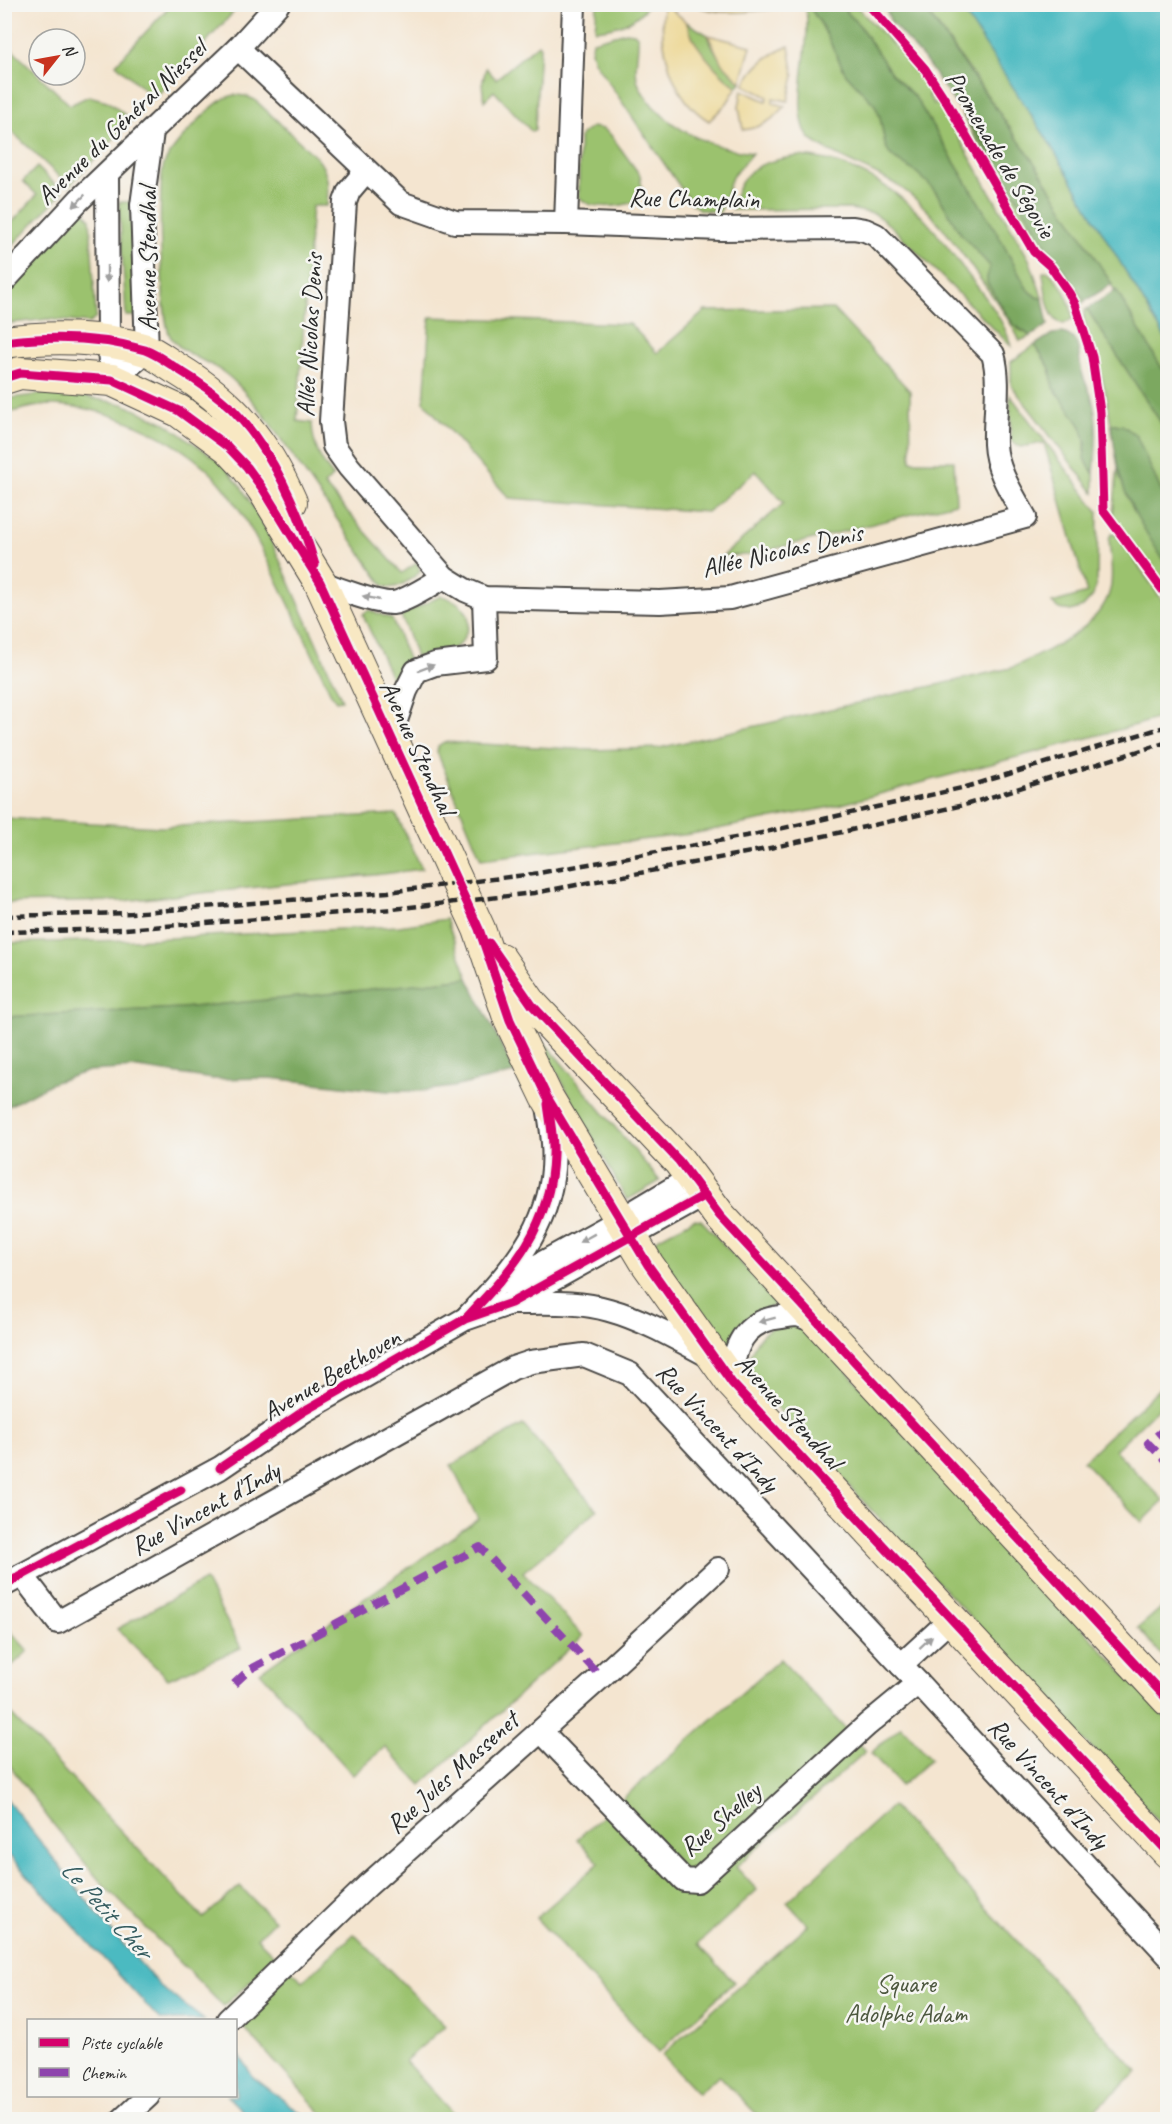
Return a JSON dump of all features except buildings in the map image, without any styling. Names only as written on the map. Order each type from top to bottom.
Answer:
[{"type":"street","name":"Avenue du Général Niessel","points":[[4,281],[107,174],[238,48],[278,4]]},
{"type":"street","points":[[566,223],[574,4]]},
{"type":"street","name":"Rue Champlain","points":[[238,48],[401,203],[455,222],[566,223],[721,229],[853,228],[876,235],[993,354],[996,370],[995,446],[1006,482],[1025,517]]},
{"type":"street","name":"Avenue Stendhal","points":[[147,351],[142,206],[152,132]]},
{"type":"street","name":"Allée Nicolas Denis","points":[[366,171],[349,191],[345,202],[331,421],[334,446],[349,467],[444,577],[465,590],[484,598],[660,602],[730,598],[1025,517]]},
{"type":"street","name":"Avenue Stendhal","points":[[107,174],[108,342],[112,380]]},
{"type":"street","name":"Avenue Stendhal","points":[[4,342],[35,338],[108,342],[147,351],[214,393],[249,429],[264,450],[308,541],[320,582]]},
{"type":"street","name":"Avenue Stendhal","points":[[112,380],[147,351]]},
{"type":"street","name":"Avenue Stendhal","points":[[4,378],[20,373],[112,380],[179,411],[205,428],[247,467],[320,582],[479,928],[510,1020],[547,1097],[648,1265],[723,1371],[1167,1852]]},
{"type":"street","points":[[320,582],[341,590],[393,603],[429,587],[444,577]]},
{"type":"street","points":[[391,735],[406,691],[416,671],[443,663],[486,658],[484,598]]},
{"type":"street","name":"Avenue Stendhal","points":[[479,928],[532,1005],[699,1186],[720,1216],[1167,1700]]},
{"type":"street","name":"Avenue Beethoven","points":[[502,1297],[516,1264],[533,1237],[547,1201],[553,1155],[547,1097]]},
{"type":"street","name":"Avenue Beethoven","points":[[13,1580],[220,1468],[304,1411],[699,1186]]},
{"type":"street","name":"Avenue Beethoven","points":[[502,1297],[582,1304],[609,1310],[659,1330],[723,1371]]},
{"type":"street","name":"Avenue Stendhal","points":[[723,1371],[733,1359],[747,1332],[757,1322],[770,1318],[797,1316],[823,1325]]},
{"type":"street","name":"Rue Vincent d'Indy","points":[[13,1580],[58,1622],[513,1368],[531,1362],[584,1355],[630,1374],[902,1665],[1167,1955]]},
{"type":"street","name":"Rue Jules Massenet","points":[[229,2019],[367,1886],[718,1569]]},
{"type":"street","points":[[902,1665],[951,1619]]},
{"type":"street","name":"Rue Shelley","points":[[541,1731],[684,1880],[697,1881],[867,1725],[918,1683]]},
{"type":"street","points":[[122,2120],[147,2097]]},
{"type":"green space","points":[[597,4],[648,5],[624,24],[595,30]]},
{"type":"green space","points":[[171,5],[240,5],[154,99],[116,64]]},
{"type":"green space","points":[[805,5],[808,5],[821,24],[846,74],[875,105],[889,153],[916,172],[938,195],[961,234],[990,266],[987,277],[1018,329],[1031,336],[1020,341],[999,305],[959,249],[941,226],[911,195],[891,182],[836,155],[808,136],[801,108],[807,36]]},
{"type":"green space","points":[[808,5],[840,5],[860,26],[891,73],[915,97],[996,231],[1026,287],[1036,297],[1043,299],[1048,325],[1031,336],[1013,324],[987,283],[990,266],[961,234],[938,195],[928,183],[889,153],[875,105],[846,74],[821,24]]},
{"type":"green space","points":[[840,5],[855,5],[914,67],[932,93],[928,95],[934,104],[938,102],[1029,259],[1043,299],[1036,297],[1026,287],[996,231],[915,97],[891,73],[860,26]]},
{"type":"green space","points":[[884,5],[922,5],[1032,159],[1112,284],[1085,301],[1049,250],[990,153],[924,59],[891,22]]},
{"type":"green space","points":[[922,5],[959,5],[972,23],[1047,139],[1167,341],[1167,377],[1050,188],[988,95]]},
{"type":"green space","points":[[686,22],[708,35],[721,60],[741,82],[737,87],[706,58],[694,41]]},
{"type":"green space","points":[[626,32],[634,33],[638,37],[637,79],[644,94],[663,116],[686,132],[711,144],[752,153],[732,177],[720,212],[700,210],[691,203],[594,61],[591,51],[593,41]]},
{"type":"green space","points":[[5,43],[27,64],[27,87],[51,87],[70,105],[89,96],[107,101],[132,120],[69,186],[5,125]]},
{"type":"green space","points":[[538,44],[540,47],[535,130],[531,131],[494,91],[484,101],[482,84],[486,68],[496,79]]},
{"type":"green space","points":[[235,95],[255,100],[316,157],[326,175],[327,206],[312,206],[297,421],[312,423],[318,451],[333,476],[324,485],[402,573],[417,563],[419,573],[397,587],[383,585],[264,415],[245,392],[223,372],[181,348],[170,336],[164,305],[161,251],[161,197],[164,164],[181,139],[199,120],[216,104]]},
{"type":"green space","points":[[962,114],[1085,301],[1079,305],[1070,287],[1040,247],[1006,193]]},
{"type":"green space","points":[[592,127],[603,129],[610,134],[640,175],[642,190],[636,201],[622,205],[597,206],[583,201],[579,196],[579,139]]},
{"type":"green space","points":[[798,156],[827,160],[855,170],[895,193],[924,218],[988,301],[1004,327],[1011,346],[893,228],[875,214],[850,209],[732,210],[740,185],[753,170],[762,164]]},
{"type":"green space","points":[[37,167],[63,192],[5,253],[5,230],[37,195],[23,181]]},
{"type":"green space","points":[[119,202],[130,202],[138,316],[126,316]]},
{"type":"green space","points":[[82,210],[90,218],[96,318],[89,323],[48,319],[5,324],[4,291]]},
{"type":"green space","points":[[1047,271],[1061,286],[1070,305],[1073,318],[1064,324],[1054,318],[1048,304],[1043,275],[1043,272]]},
{"type":"green space","points":[[1116,290],[1167,377],[1167,432],[1087,309]]},
{"type":"green space","points":[[833,309],[910,391],[911,461],[954,461],[956,503],[750,555],[723,556],[784,503],[756,471],[707,512],[509,498],[424,402],[430,317],[630,324],[657,353],[705,311]]},
{"type":"green space","points":[[1087,309],[1167,432],[1167,504],[1136,435],[1116,424],[1111,424],[1105,389],[1084,319],[1084,311]]},
{"type":"green space","points":[[1052,334],[1069,335],[1076,343],[1083,375],[1092,398],[1096,417],[1094,474],[1084,458],[1086,443],[1081,426],[1053,387],[1050,368],[1035,345]]},
{"type":"green space","points":[[1035,345],[1050,368],[1053,387],[1085,434],[1088,465],[1094,474],[1094,493],[1011,385],[1011,362]]},
{"type":"green space","points":[[49,393],[75,395],[123,404],[165,423],[223,464],[242,488],[265,527],[342,700],[336,701],[331,694],[247,522],[226,490],[211,473],[192,457],[149,431],[125,420],[101,413],[77,407],[48,405],[5,414],[5,399]]},
{"type":"green space","points":[[1010,395],[1098,511],[1097,580],[1093,596],[1083,607],[1071,611],[1059,609],[1052,603],[1087,593],[1044,443],[1020,447],[1011,441]]},
{"type":"green space","points":[[1111,424],[1122,425],[1136,435],[1167,504],[1167,566],[1141,524],[1125,491]]},
{"type":"green space","points":[[1118,466],[1133,509],[1167,566],[1167,589],[1114,520]]},
{"type":"green space","points":[[1111,534],[1117,535],[1167,607],[1167,715],[831,807],[691,834],[481,859],[437,752],[438,746],[444,742],[592,750],[659,748],[1011,668],[1070,638],[1105,604],[1111,584],[1109,539]]},
{"type":"green space","points":[[441,596],[460,604],[464,609],[469,620],[465,635],[460,644],[454,648],[416,657],[401,615]]},
{"type":"green space","points":[[369,610],[392,619],[409,661],[403,676],[396,683],[393,682],[363,615]]},
{"type":"green space","points":[[396,814],[422,869],[124,901],[5,903],[5,818],[161,827]]},
{"type":"green space","points":[[446,919],[468,978],[182,1008],[5,1017],[4,943],[132,940],[399,926]]},
{"type":"green space","points":[[468,978],[515,1073],[453,1087],[421,1091],[387,1091],[270,1078],[213,1079],[138,1068],[89,1071],[52,1083],[5,1108],[5,1017],[182,1008]]},
{"type":"green space","points":[[540,1037],[660,1181],[627,1200],[538,1038]]},
{"type":"green space","points":[[694,1219],[701,1220],[775,1300],[773,1306],[746,1319],[728,1344],[721,1343],[652,1248],[652,1242]]},
{"type":"green space","points":[[791,1322],[808,1329],[1167,1720],[1167,1830],[752,1381],[749,1367],[754,1346],[770,1329]]},
{"type":"green space","points":[[1167,1381],[1167,1399],[1115,1450],[1164,1501],[1142,1522],[1083,1461]]},
{"type":"green space","points":[[523,1425],[597,1510],[523,1572],[583,1636],[421,1785],[385,1747],[353,1775],[260,1672],[478,1519],[451,1465]]},
{"type":"green space","points":[[205,1580],[241,1648],[168,1679],[117,1629]]},
{"type":"green space","points":[[1167,1603],[1167,1661],[1138,1628]]},
{"type":"green space","points":[[4,1625],[28,1651],[5,1672]]},
{"type":"green space","points":[[780,1659],[866,1751],[736,1867],[757,1890],[698,1944],[734,1982],[659,2052],[536,1918],[599,1863],[577,1839]]},
{"type":"green space","points":[[5,1708],[203,1918],[240,1886],[274,1921],[257,1938],[277,1958],[223,2006],[99,1880],[49,1819],[5,1759]]},
{"type":"green space","points":[[901,1726],[931,1759],[901,1786],[871,1753]]},
{"type":"green space","name":"Square Adolphe Adam","points":[[892,1806],[1138,2072],[1084,2119],[761,2119],[719,2075],[698,2093],[662,2055],[808,1925],[787,1902]]},
{"type":"green space","points":[[354,1934],[445,2026],[405,2061],[458,2119],[327,2119],[233,2016],[288,1968],[303,1981]]},
{"type":"sand","points":[[663,5],[667,5],[685,21],[704,55],[737,87],[727,103],[709,121],[685,99],[670,70],[663,37]]},
{"type":"sand","points":[[694,5],[769,5],[772,9],[723,12]]},
{"type":"sand","points":[[708,35],[751,46],[741,82],[721,62]]},
{"type":"sand","points":[[789,46],[794,76],[788,101],[773,98],[773,103],[785,106],[781,111],[766,122],[743,130],[739,107],[742,90],[766,101],[768,97],[744,85],[763,61]]},
{"type":"water","points":[[959,5],[1167,5],[1167,341],[1047,139]]},
{"type":"water","name":"Le Petit Cher","points":[[5,1797],[103,1921],[162,1988],[203,2019],[159,2019],[5,1851]]},
{"type":"water","points":[[237,2052],[253,2077],[309,2119],[251,2119],[228,2097],[237,2097]]},
{"type":"railway","points":[[4,916],[131,913],[388,892],[533,874],[757,834],[966,787],[1168,726]]},
{"type":"railway","points":[[4,932],[125,929],[393,909],[534,893],[761,850],[968,804],[1168,742]]},
{"type":"marked path","points":[[1168,1426],[1148,1443],[1168,1463]]},
{"type":"marked path","points":[[234,1684],[249,1670],[480,1547],[601,1677]]},
{"type":"cycle path","name":"Promenade de Ségovie","points":[[868,4],[925,69],[1034,252],[1051,267],[1075,304],[1092,357],[1100,412],[1103,510],[1168,597]]},
{"type":"cycle path","points":[[4,342],[39,339],[111,342],[145,350],[205,387],[232,409],[260,443],[272,462],[301,523],[315,565]]},
{"type":"cycle path","points":[[4,378],[20,373],[112,380],[179,411],[228,447],[247,467],[320,582],[479,929],[510,1020],[547,1097],[648,1265],[732,1383],[1168,1852]]},
{"type":"cycle path","points":[[489,943],[532,1005],[679,1161],[720,1216],[1168,1700]]},
{"type":"cycle path","points":[[467,1317],[514,1263],[537,1225],[551,1180],[553,1155],[548,1104]]},
{"type":"cycle path","points":[[220,1468],[304,1411],[465,1319],[511,1303],[705,1195]]},
{"type":"cycle path","points":[[4,1585],[181,1490]]}]
